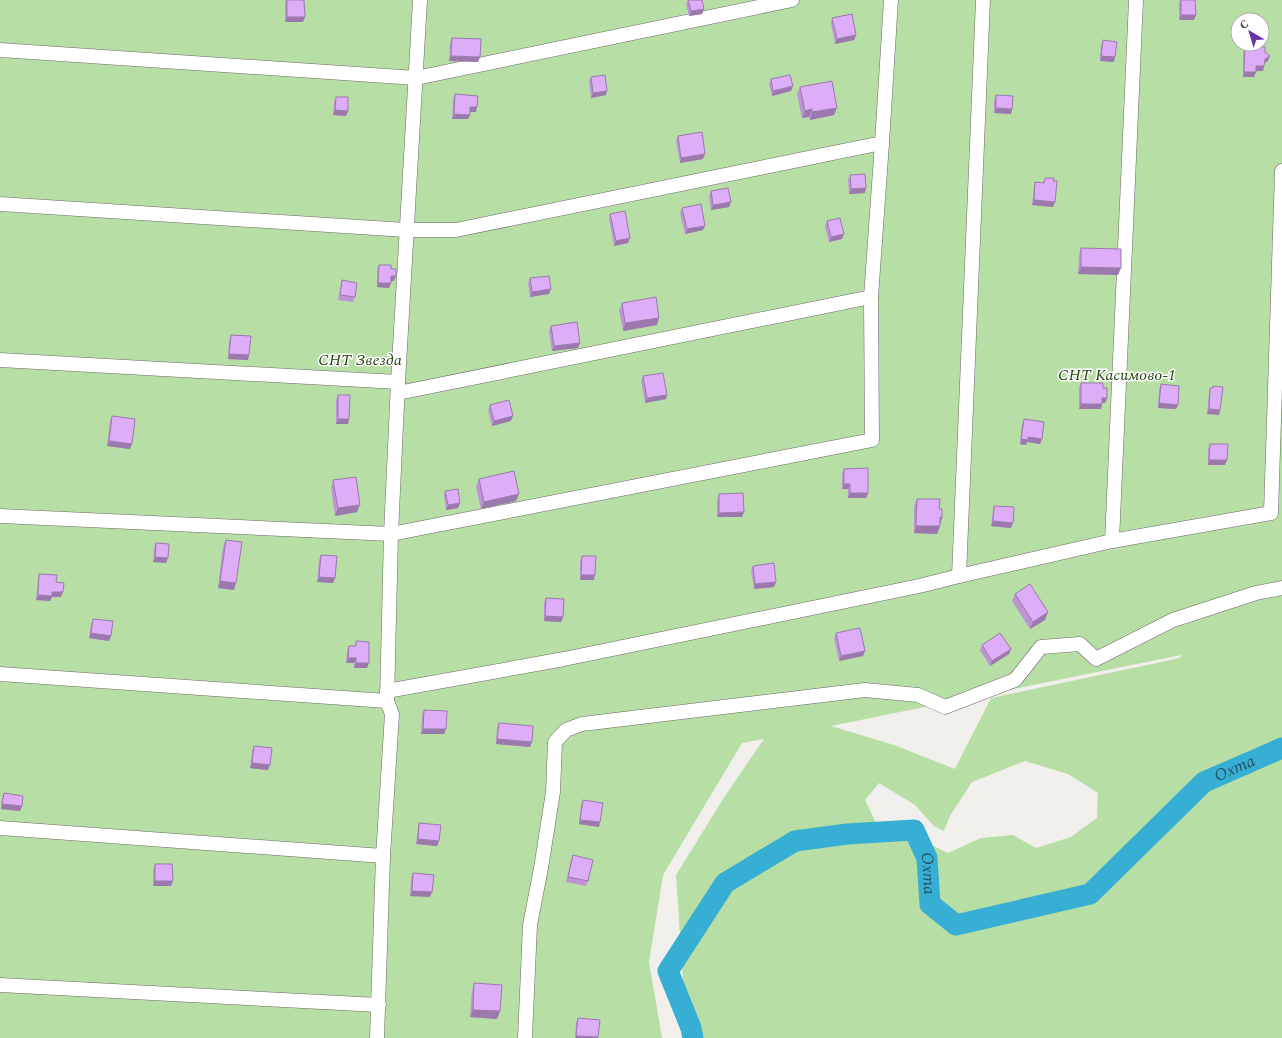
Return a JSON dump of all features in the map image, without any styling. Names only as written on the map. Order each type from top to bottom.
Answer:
[{"type":"street","points":[[377,1038],[383,856],[392,714],[387,696],[391,534],[406,230],[420,0]]},
{"type":"street","points":[[0,50],[416,78],[792,0]]},
{"type":"street","points":[[0,516],[391,534],[872,440],[871,297],[891,0]]},
{"type":"street","points":[[959,576],[983,0]]},
{"type":"street","points":[[1112,541],[1136,0]]},
{"type":"street","points":[[0,204],[406,230],[456,230],[882,143]]},
{"type":"street","points":[[0,674],[387,696],[919,586],[1112,541],[1276,512],[1282,171]]},
{"type":"street","points":[[0,360],[398,388],[871,297]]},
{"type":"street","points":[[525,1038],[530,926],[553,792],[555,742],[566,730],[582,724],[865,690],[918,695],[945,707],[1015,680],[1041,647],[1080,644],[1096,659],[1173,620],[1256,593],[1282,588]]},
{"type":"street","points":[[0,828],[383,856]]},
{"type":"street","points":[[0,985],[379,1005]]},
{"type":"green space","points":[[0,0],[1282,0],[1282,1038],[687,1038],[676,875],[725,796],[764,739],[742,743],[663,875],[649,962],[662,1038],[0,1038]],"holes":[[[1181,655],[1180,658],[991,698],[955,769],[894,745],[831,726]],[[1025,761],[1068,774],[1098,793],[1097,818],[1071,837],[1036,848],[1013,835],[981,838],[948,853],[921,840],[907,823],[878,827],[865,800],[879,783],[915,805],[934,826],[944,831],[950,816],[972,782]]]},
{"type":"building","points":[[287,0],[304,0],[305,17],[287,17]]},
{"type":"building","points":[[688,0],[702,0],[704,9],[691,11]]},
{"type":"building","points":[[1181,0],[1195,0],[1196,15],[1181,15]]},
{"type":"building","points":[[852,14],[856,35],[837,39],[832,18]]},
{"type":"building","points":[[452,38],[481,39],[480,57],[451,56]]},
{"type":"building","points":[[1103,40],[1117,42],[1115,57],[1101,56]]},
{"type":"building","points":[[1245,52],[1265,52],[1270,56],[1265,59],[1264,66],[1256,66],[1256,72],[1244,72]]},
{"type":"building","points":[[605,75],[607,91],[593,93],[591,77]]},
{"type":"building","points":[[790,75],[793,86],[773,91],[771,79]]},
{"type":"building","points":[[832,81],[837,108],[812,112],[812,109],[805,111],[800,87]]},
{"type":"building","points":[[455,94],[478,96],[477,107],[470,107],[470,115],[454,114]]},
{"type":"building","points":[[996,95],[1013,96],[1012,109],[996,108]]},
{"type":"building","points":[[336,97],[348,97],[348,111],[335,110]]},
{"type":"building","points":[[702,132],[705,154],[681,158],[678,136]]},
{"type":"building","points":[[865,174],[866,188],[851,189],[850,175]]},
{"type":"building","points":[[1045,178],[1054,178],[1053,181],[1057,181],[1055,202],[1034,200],[1035,182],[1044,183]]},
{"type":"building","points":[[728,188],[731,202],[713,205],[711,191]]},
{"type":"building","points":[[701,204],[705,226],[687,229],[682,208]]},
{"type":"building","points":[[625,211],[630,238],[616,241],[610,214]]},
{"type":"building","points":[[840,218],[844,234],[831,237],[827,221]]},
{"type":"building","points":[[1081,248],[1121,249],[1121,268],[1081,267]]},
{"type":"building","points":[[379,265],[391,265],[391,269],[396,269],[396,276],[391,276],[391,283],[378,283]]},
{"type":"building","points":[[549,276],[551,289],[532,292],[530,278]]},
{"type":"building","points":[[342,280],[357,283],[355,297],[340,295]]},
{"type":"building","points":[[656,297],[659,318],[625,323],[622,303]]},
{"type":"building","points":[[577,322],[580,343],[554,346],[551,326]]},
{"type":"building","points":[[231,335],[251,336],[249,355],[229,354]]},
{"type":"building","points":[[663,373],[667,395],[647,398],[643,376]]},
{"type":"building","points":[[1081,383],[1103,383],[1103,388],[1107,388],[1107,398],[1102,398],[1102,404],[1081,404]]},
{"type":"building","points":[[1161,384],[1179,386],[1178,405],[1159,403]]},
{"type":"building","points":[[1213,386],[1223,387],[1220,410],[1209,409],[1210,388],[1213,388]]},
{"type":"building","points":[[338,395],[350,395],[349,419],[338,419]]},
{"type":"building","points":[[509,400],[513,416],[494,421],[490,405]]},
{"type":"building","points":[[112,416],[135,419],[132,444],[109,441]]},
{"type":"building","points":[[1024,419],[1044,422],[1042,439],[1028,437],[1028,440],[1021,439]]},
{"type":"building","points":[[1210,444],[1228,444],[1227,460],[1209,460]]},
{"type":"building","points":[[868,468],[868,493],[850,493],[850,484],[844,484],[844,469]]},
{"type":"building","points":[[514,471],[519,494],[484,502],[479,479]]},
{"type":"building","points":[[356,477],[360,505],[338,508],[333,480]]},
{"type":"building","points":[[458,489],[460,503],[448,505],[445,491]]},
{"type":"building","points":[[743,493],[744,512],[719,513],[719,494]]},
{"type":"building","points":[[917,499],[940,499],[939,509],[942,509],[942,518],[940,517],[940,526],[916,526]]},
{"type":"building","points":[[994,506],[1014,507],[1013,523],[993,521]]},
{"type":"building","points":[[226,540],[242,542],[236,583],[220,581]]},
{"type":"building","points":[[156,543],[169,544],[168,558],[155,557]]},
{"type":"building","points":[[321,555],[337,556],[335,578],[319,577]]},
{"type":"building","points":[[582,556],[596,556],[595,575],[581,575]]},
{"type":"building","points":[[774,563],[776,582],[755,584],[753,566]]},
{"type":"building","points":[[39,574],[57,575],[56,582],[64,583],[63,592],[52,592],[52,596],[38,595]]},
{"type":"building","points":[[1030,584],[1048,612],[1033,622],[1015,594]]},
{"type":"building","points":[[546,598],[564,599],[563,617],[545,616]]},
{"type":"building","points":[[93,619],[113,621],[111,636],[91,633]]},
{"type":"building","points":[[860,628],[865,651],[841,656],[836,633]]},
{"type":"building","points":[[1000,633],[1011,649],[992,661],[982,645]]},
{"type":"building","points":[[356,641],[369,642],[369,663],[356,663],[356,658],[348,658],[349,646],[356,646]]},
{"type":"building","points":[[424,710],[447,711],[446,729],[423,729]]},
{"type":"building","points":[[499,723],[533,726],[532,742],[497,739]]},
{"type":"building","points":[[254,746],[272,748],[270,765],[252,763]]},
{"type":"building","points":[[4,793],[23,796],[22,806],[2,804]]},
{"type":"building","points":[[583,800],[603,803],[600,822],[580,820]]},
{"type":"building","points":[[419,823],[441,825],[439,841],[418,839]]},
{"type":"building","points":[[573,855],[593,860],[588,881],[568,877]]},
{"type":"building","points":[[155,864],[172,864],[173,881],[155,881]]},
{"type":"building","points":[[413,873],[434,875],[432,892],[412,891]]},
{"type":"building","points":[[474,983],[502,985],[500,1011],[473,1010]]},
{"type":"building","points":[[578,1018],[600,1020],[598,1037],[576,1036]]},
{"type":"waterway","name":"Охта","points":[[693,1038],[691,1028],[668,971],[725,883],[795,841],[847,834],[914,830],[927,858],[930,904],[956,925],[1090,894],[1204,782],[1282,748]]},
{"type":"park label","name":"СНТ Звезда","points":[[360,360]]},
{"type":"park label","name":"СНТ Касимово-1","points":[[1117,375]]}]
